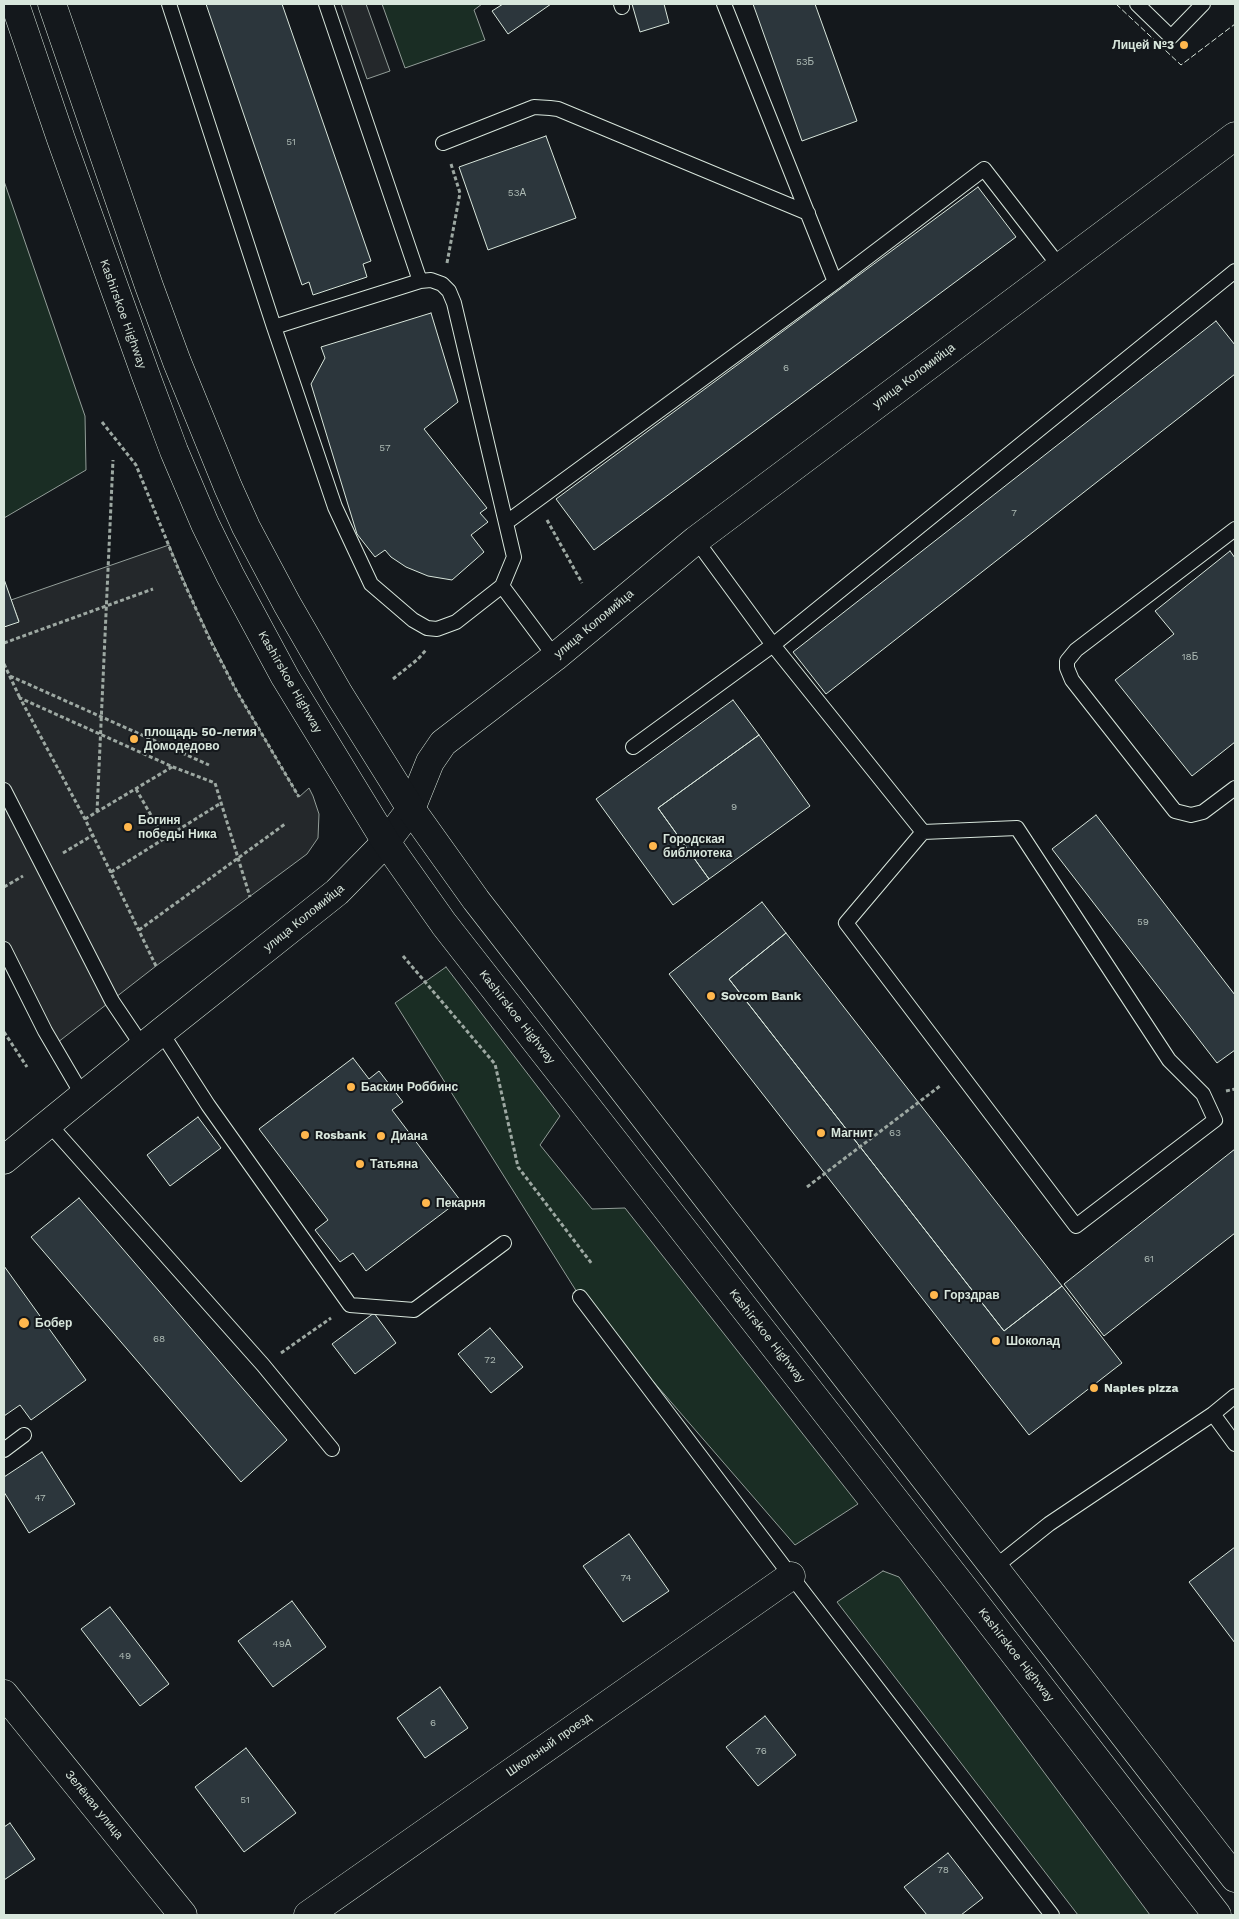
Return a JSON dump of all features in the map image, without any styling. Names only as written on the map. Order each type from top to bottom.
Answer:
[{"type":"main road","points":[[52,4],[149,286],[228,487],[250,536],[287,604],[339,694],[411,809],[476,900],[1235,1878]]},
{"type":"main road","name":"Kashirskoe Highway","points":[[12,10],[174,451],[205,524],[285,677],[386,842],[444,924],[960,1583],[1217,1915]]},
{"type":"main road","name":"улица Коломийца","points":[[4,1160],[337,892],[386,842],[411,809],[430,762],[443,743],[555,657],[696,540],[1235,136]]},
{"type":"main road","name":"Школьный проезд","points":[[308,1915],[791,1576]]},
{"type":"main road","name":"Зелёная улица","points":[[4,1694],[183,1915]]},
{"type":"lane","points":[[169,4],[274,326],[335,507],[372,584],[413,620],[428,628],[437,629],[456,622],[502,586],[514,558],[454,303],[449,291],[442,284],[432,280],[420,281],[274,326]]},
{"type":"lane","points":[[326,4],[420,281]]},
{"type":"lane","points":[[724,4],[835,282]]},
{"type":"lane","points":[[1137,4],[1171,37],[1203,4]]},
{"type":"lane","points":[[443,143],[534,107],[550,108],[567,113],[808,213]]},
{"type":"lane","points":[[507,522],[537,502],[835,282],[984,169],[1060,267]]},
{"type":"lane","points":[[633,747],[773,645],[1235,271]]},
{"type":"lane","points":[[1235,529],[1076,650],[1067,662],[1067,668],[1072,680],[1175,811],[1191,816],[1203,812],[1235,788]]},
{"type":"lane","points":[[696,540],[773,645],[923,832]]},
{"type":"lane","points":[[502,586],[555,657]]},
{"type":"lane","points":[[4,790],[112,1001],[152,1040],[208,1105],[350,1304],[414,1310],[504,1243]]},
{"type":"lane","points":[[1017,828],[1169,1060],[1203,1094],[1215,1120],[1076,1226],[846,923],[923,832],[1017,828]]},
{"type":"lane","points":[[4,949],[49,1039],[83,1096]]},
{"type":"lane","points":[[49,1124],[263,1366],[332,1449]]},
{"type":"lane","points":[[580,1297],[791,1576],[1052,1915]]},
{"type":"lane","points":[[995,1567],[1049,1524],[1212,1414],[1235,1396]]},
{"type":"lane","points":[[1212,1414],[1235,1444]]},
{"type":"lane","points":[[4,1450],[24,1435]]},
{"type":"path","points":[[442,284],[460,193],[443,143]]},
{"type":"path","points":[[102,422],[136,465],[182,578],[210,640],[236,690],[300,797]]},
{"type":"path","points":[[97,812],[108,605],[113,460]]},
{"type":"path","points":[[537,502],[582,583]]},
{"type":"path","points":[[4,643],[153,589]]},
{"type":"path","points":[[392,679],[424,653],[437,629]]},
{"type":"path","points":[[4,664],[85,820],[156,966]]},
{"type":"path","points":[[10,676],[209,765]]},
{"type":"path","points":[[20,698],[173,767],[215,783],[250,898]]},
{"type":"path","points":[[85,820],[173,767]]},
{"type":"path","points":[[136,789],[164,838]]},
{"type":"path","points":[[111,872],[220,803]]},
{"type":"path","points":[[139,930],[285,824]]},
{"type":"path","points":[[403,956],[494,1064],[518,1167],[592,1264]]},
{"type":"path","points":[[4,1032],[28,1067]]},
{"type":"path","points":[[807,1187],[959,1072]]},
{"type":"path","points":[[263,1366],[350,1304]]},
{"type":"green space","points":[[382,4],[482,4],[474,10],[485,40],[405,68]]},
{"type":"green space","points":[[4,181],[85,416],[86,470],[4,518]]},
{"type":"green space","points":[[446,967],[560,1116],[540,1145],[592,1209],[625,1208],[858,1504],[795,1545],[580,1297],[395,1003]]},
{"type":"green space","points":[[883,1571],[899,1577],[1150,1915],[1078,1915],[837,1602]]},
{"type":"shaded area","points":[[341,4],[366,4],[390,71],[367,79]]},
{"type":"shaded area","name":"площадь 50-летия Домодедово","points":[[169,545],[196,609],[236,690],[299,797],[309,788],[319,814],[318,838],[307,854],[156,966],[53,1046],[4,949],[4,627],[19,621],[11,600]]},
{"type":"building","points":[[206,4],[282,4],[371,261],[363,264],[367,277],[313,295],[309,282],[302,285]]},
{"type":"building","points":[[503,4],[551,4],[508,34],[492,11]]},
{"type":"building","points":[[632,4],[664,4],[669,23],[640,32]]},
{"type":"building","points":[[753,4],[815,4],[857,121],[802,141]]},
{"type":"building","points":[[546,136],[576,218],[488,250],[459,167]]},
{"type":"building","points":[[978,187],[1016,237],[594,550],[556,499]]},
{"type":"building","points":[[431,313],[458,402],[424,429],[487,508],[480,513],[488,522],[471,535],[484,552],[452,580],[428,576],[406,567],[391,557],[385,550],[375,557],[357,534],[311,384],[325,358],[321,347]]},
{"type":"building","points":[[1216,321],[1235,345],[1235,374],[826,694],[793,652]]},
{"type":"building","points":[[1230,551],[1235,558],[1235,742],[1192,776],[1115,680],[1174,634],[1155,611]]},
{"type":"building","points":[[4,579],[19,622],[4,627]]},
{"type":"building","points":[[733,700],[759,735],[658,808],[709,879],[673,905],[596,799]]},
{"type":"building","points":[[759,735],[810,806],[709,879],[658,808]]},
{"type":"building","points":[[1096,815],[1235,995],[1235,1050],[1217,1063],[1052,849]]},
{"type":"building","name":"Магнит","points":[[762,902],[786,933],[729,979],[1004,1331],[1062,1286],[1122,1363],[1029,1435],[669,974]]},
{"type":"building","points":[[786,933],[1062,1286],[1004,1331],[729,979]]},
{"type":"building","name":"Татьяна","points":[[353,1058],[369,1079],[379,1071],[403,1102],[392,1110],[460,1200],[366,1271],[353,1253],[340,1262],[315,1230],[328,1220],[259,1129]]},
{"type":"building","points":[[198,1117],[221,1148],[170,1186],[147,1155]]},
{"type":"building","points":[[1235,1149],[1235,1233],[1104,1336],[1064,1284]]},
{"type":"building","points":[[79,1198],[287,1440],[241,1482],[31,1237]]},
{"type":"building","name":"Бобер","points":[[4,1266],[86,1380],[31,1420],[20,1405],[4,1416]]},
{"type":"building","points":[[374,1313],[396,1343],[355,1374],[332,1344]]},
{"type":"building","points":[[490,1328],[523,1367],[491,1393],[458,1354]]},
{"type":"building","points":[[42,1452],[75,1504],[29,1533],[4,1492],[4,1477]]},
{"type":"building","points":[[629,1534],[669,1591],[623,1622],[583,1566]]},
{"type":"building","points":[[1235,1547],[1235,1643],[1189,1582]]},
{"type":"building","points":[[292,1601],[326,1647],[273,1687],[238,1641]]},
{"type":"building","points":[[110,1607],[169,1684],[140,1706],[81,1629]]},
{"type":"building","points":[[440,1687],[468,1728],[425,1758],[397,1718]]},
{"type":"building","points":[[765,1716],[796,1755],[758,1786],[726,1747]]},
{"type":"building","points":[[246,1748],[296,1813],[244,1852],[195,1787]]},
{"type":"building","points":[[10,1823],[35,1859],[4,1880],[4,1827]]},
{"type":"building","points":[[948,1853],[983,1898],[961,1915],[927,1915],[904,1887]]},
{"type":"fence","points":[[1116,4],[1181,65],[1235,24]]},
{"type":"place","name":"Лицей №3","points":[[1184,45]]},
{"type":"place","name":"площадь 50-летия Домодедово","points":[[134,739]]},
{"type":"place","name":"Богиня победы Ника","points":[[128,827]]},
{"type":"place","name":"Городская библиотека","points":[[653,846]]},
{"type":"place","name":"Sovcom Bank","points":[[711,996]]},
{"type":"place","name":"Баскин Роббинс","points":[[351,1087]]},
{"type":"place","name":"Магнит","points":[[821,1133]]},
{"type":"place","name":"Rosbank","points":[[305,1135]]},
{"type":"place","name":"Диана","points":[[381,1136]]},
{"type":"place","name":"Татьяна","points":[[360,1164]]},
{"type":"place","name":"Пекарня","points":[[426,1203]]},
{"type":"place","name":"Горздрав","points":[[934,1295]]},
{"type":"place","name":"Бобер","points":[[24,1323]]},
{"type":"place","name":"Шоколад","points":[[996,1341]]},
{"type":"place","name":"Naples pizza","points":[[1094,1388]]}]
